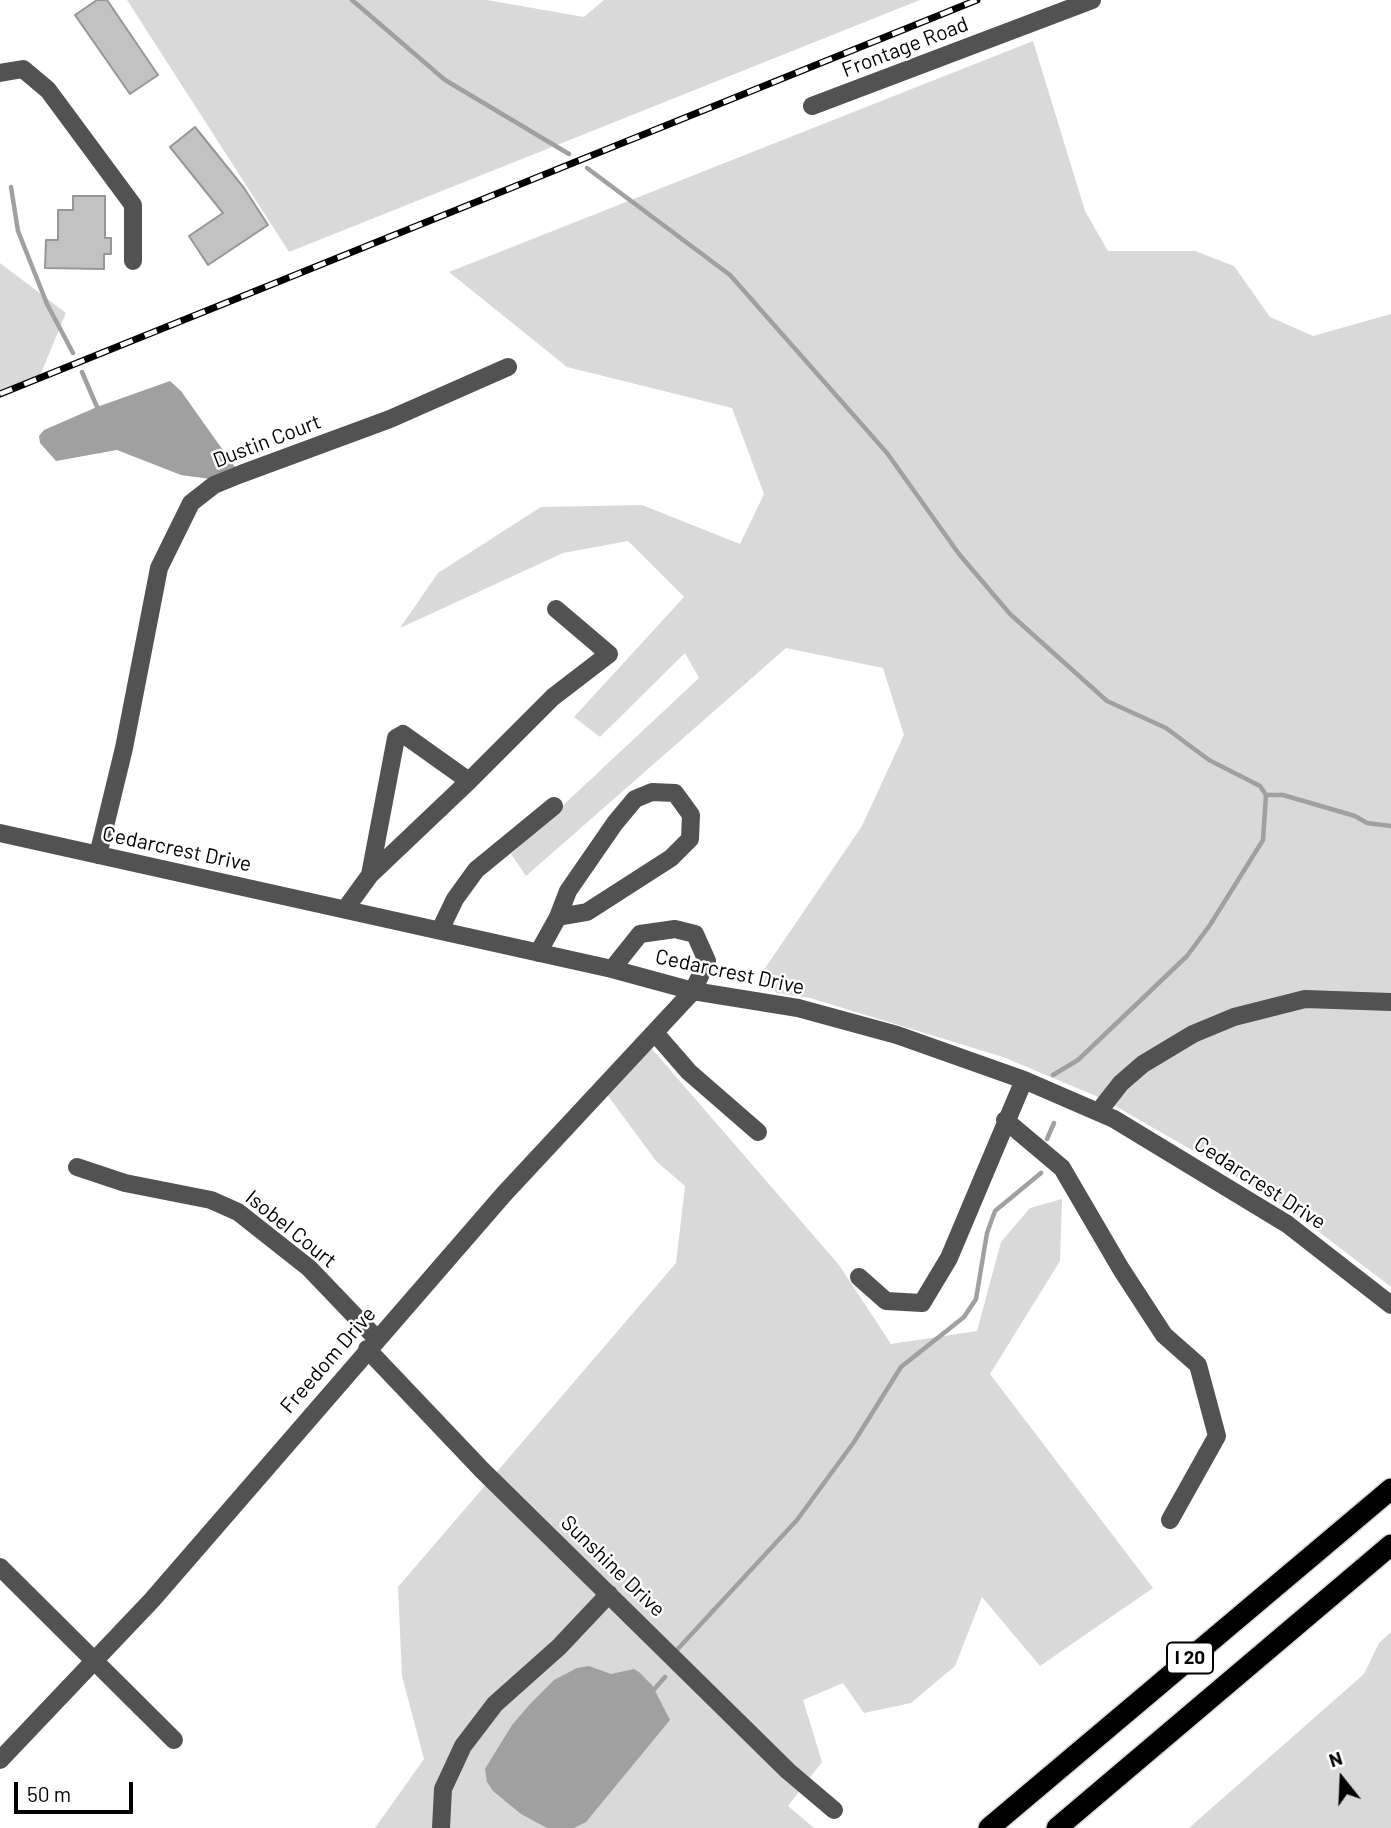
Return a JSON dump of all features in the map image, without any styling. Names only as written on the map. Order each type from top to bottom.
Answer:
[{"type":"highway","name":"I 20","points":[[989,1828],[1391,1489]]},
{"type":"highway","name":"I 20","points":[[1057,1828],[1391,1545]]},
{"type":"street","name":"Frontage Road","points":[[812,106],[1092,0]]},
{"type":"street","points":[[0,73],[23,69],[48,90],[133,205],[133,261]]},
{"type":"street","name":"Dustin Court","points":[[98,855],[126,736],[159,568],[191,503],[214,485],[390,419],[508,367]]},
{"type":"street","points":[[346,908],[370,875],[469,782],[553,697],[608,653],[556,609]]},
{"type":"street","points":[[370,875],[396,738],[403,734],[469,782]]},
{"type":"street","points":[[538,953],[558,917],[568,891],[614,823],[635,799],[653,792],[675,793],[691,815],[690,839],[671,858],[587,912],[558,917]]},
{"type":"street","points":[[440,930],[455,899],[476,870],[554,806]]},
{"type":"street","name":"Cedarcrest Drive","points":[[0,833],[346,908],[612,969],[693,991],[820,1014],[897,1035],[1024,1080],[1099,1111],[1287,1224],[1391,1305]]},
{"type":"street","name":"Freedom Drive","points":[[0,1760],[178,1570],[509,1188],[693,991],[707,961],[695,934],[675,929],[640,934],[612,969]]},
{"type":"street","points":[[1099,1111],[1121,1083],[1143,1064],[1193,1034],[1234,1017],[1305,999],[1391,1002]]},
{"type":"street","points":[[655,1033],[689,1072],[758,1132]]},
{"type":"street","points":[[859,1276],[886,1301],[922,1303],[949,1258],[1024,1080]]},
{"type":"street","points":[[1005,1121],[1062,1168],[1121,1269],[1164,1335],[1198,1366],[1217,1436],[1170,1520]]},
{"type":"street","name":"Isobel Court","points":[[77,1167],[125,1183],[211,1200],[238,1212],[309,1268],[372,1344]]},
{"type":"street","name":"Sunshine Drive","points":[[372,1344],[482,1470],[788,1771],[834,1810]]},
{"type":"street","points":[[0,1567],[174,1740]]},
{"type":"street","points":[[440,1828],[443,1789],[463,1745],[495,1704],[559,1647],[609,1594]]},
{"type":"shaded area","points":[[127,0],[487,0],[584,17],[604,0],[920,0],[289,252]]},
{"type":"shaded area","points":[[1033,41],[1085,211],[1108,251],[1195,251],[1234,266],[1270,317],[1313,336],[1391,314],[1391,1287],[1297,1215],[1211,1161],[1103,1099],[1003,1057],[810,998],[777,993],[759,977],[862,826],[904,735],[883,668],[786,648],[526,876],[511,854],[699,678],[685,653],[600,737],[574,717],[684,597],[628,541],[563,553],[400,628],[438,573],[541,507],[642,505],[740,544],[764,494],[732,408],[567,367],[449,272]]},
{"type":"shaded area","points":[[0,263],[66,313],[39,378],[0,394]]},
{"type":"shaded area","points":[[170,381],[181,391],[237,470],[210,479],[181,475],[117,450],[56,461],[40,443],[39,436],[44,430],[97,407]]},
{"type":"shaded area","points":[[646,1042],[839,1265],[891,1344],[977,1331],[1001,1242],[1030,1208],[1062,1199],[1060,1261],[990,1374],[1153,1588],[1040,1666],[982,1597],[955,1666],[911,1703],[864,1713],[843,1683],[803,1700],[822,1762],[788,1806],[814,1828],[375,1828],[424,1759],[402,1676],[398,1587],[676,1263],[685,1186],[656,1161],[603,1089]]},
{"type":"shaded area","points":[[1391,1632],[1391,1828],[1189,1828],[1364,1674],[1379,1643]]},
{"type":"shaded area","points":[[589,1666],[611,1674],[634,1669],[639,1672],[652,1685],[670,1720],[586,1822],[574,1828],[547,1828],[521,1814],[493,1791],[487,1782],[485,1769],[512,1725],[554,1680],[577,1668]]},
{"type":"building","points":[[97,0],[107,0],[158,75],[130,94],[75,15]]},
{"type":"building","points":[[195,127],[244,188],[268,225],[208,265],[189,236],[223,213],[170,147]]},
{"type":"building","points":[[73,196],[105,196],[105,238],[111,238],[111,254],[104,254],[104,269],[45,268],[46,240],[58,240],[58,210],[73,210]]},
{"type":"waterway","points":[[352,0],[445,80],[569,154]]},
{"type":"waterway","points":[[587,168],[730,275],[887,453],[959,554],[1010,614],[1107,701],[1166,728],[1209,760],[1260,786],[1266,795],[1263,840],[1210,925],[1187,956],[1078,1060],[1053,1075]]},
{"type":"waterway","points":[[11,187],[18,231],[47,304],[73,353]]},
{"type":"waterway","points":[[82,372],[97,407]]},
{"type":"waterway","points":[[1266,795],[1283,795],[1355,816],[1367,823],[1391,826]]},
{"type":"waterway","points":[[1047,1139],[1054,1123]]},
{"type":"waterway","points":[[675,1652],[797,1520],[854,1442],[901,1367],[964,1317],[976,1299],[987,1233],[995,1211],[1041,1173]]},
{"type":"waterway","points":[[650,1694],[665,1677]]},
{"type":"railway","points":[[0,394],[977,0]]}]
